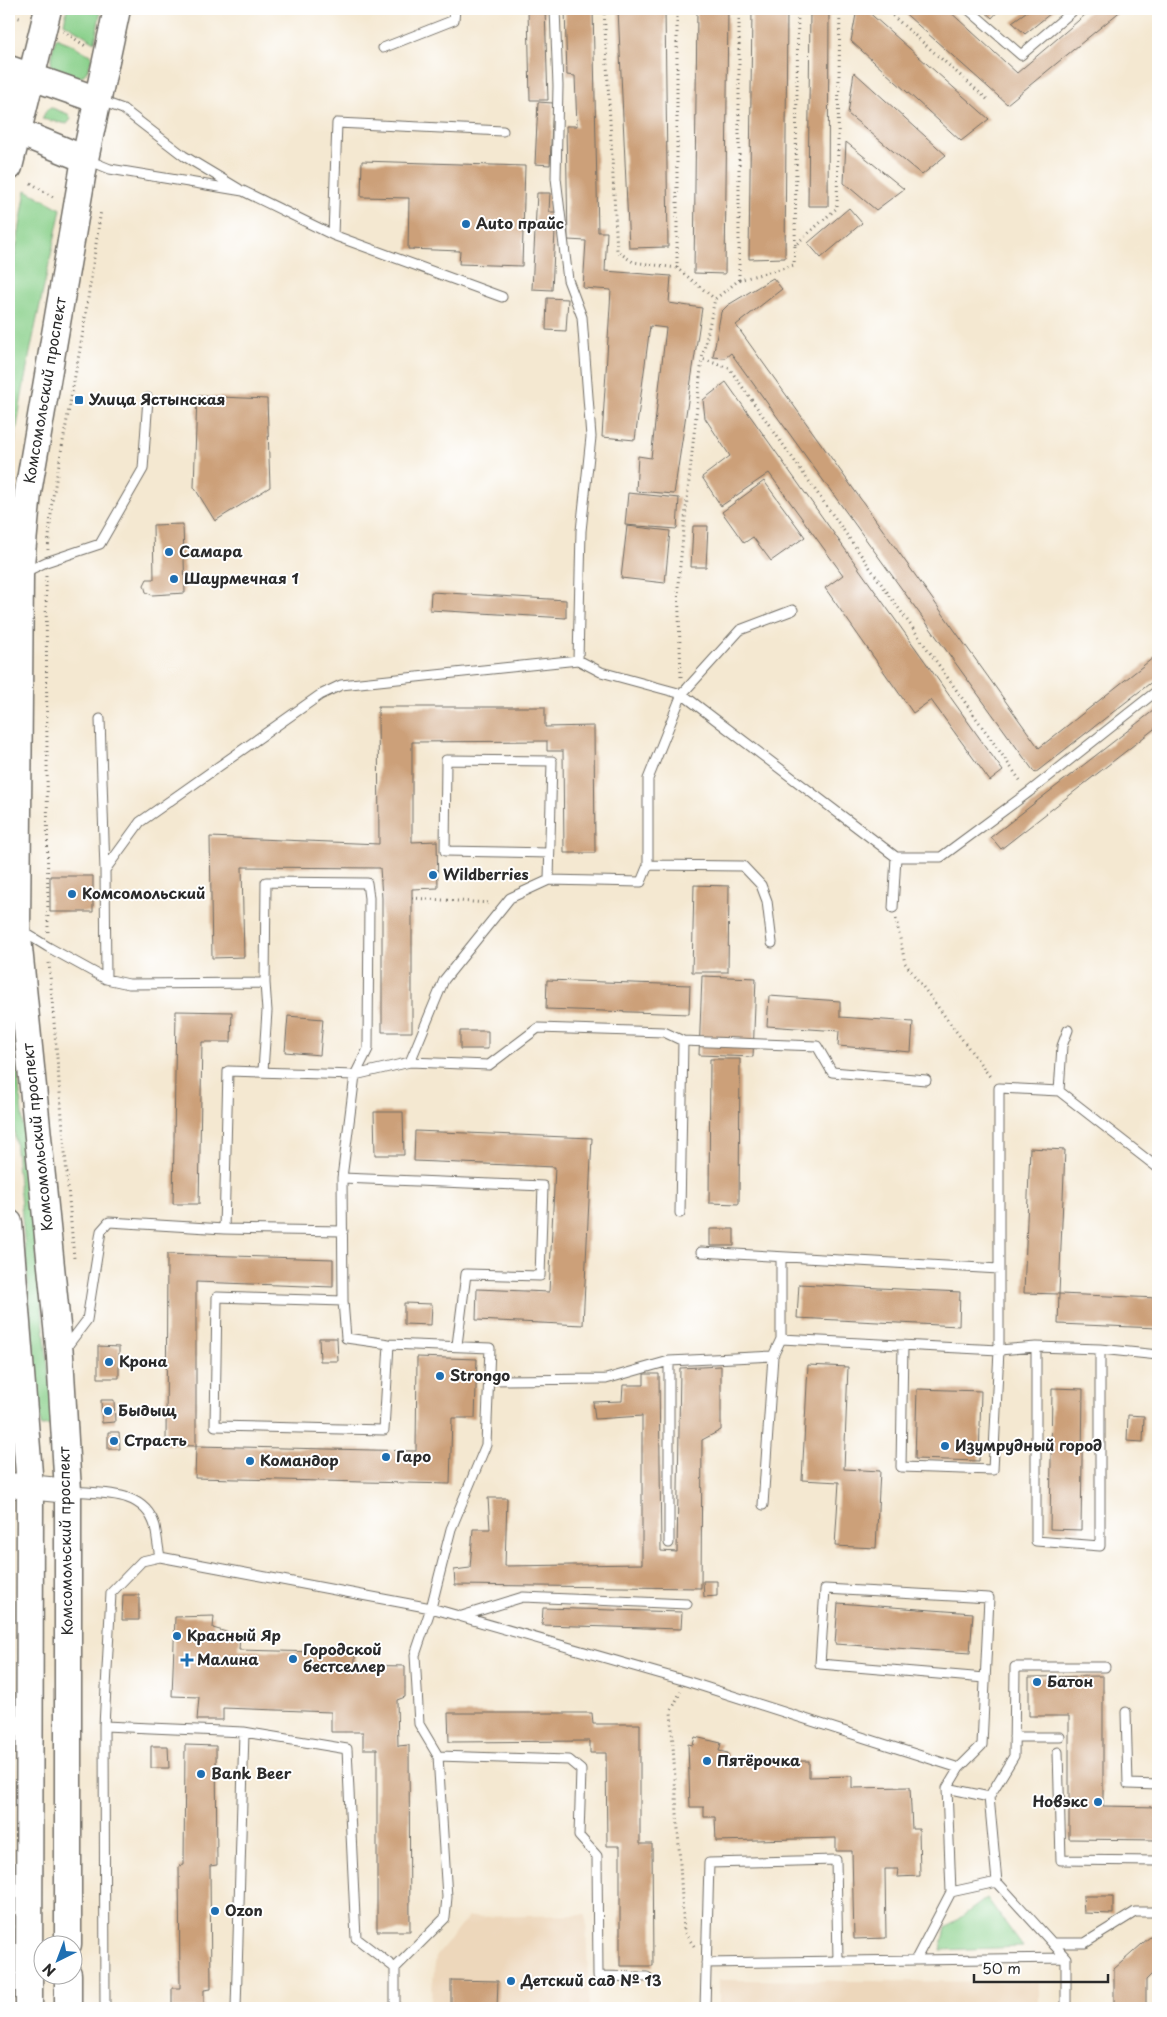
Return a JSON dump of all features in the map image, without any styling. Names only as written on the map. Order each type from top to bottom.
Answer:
[{"type":"main road","name":"Комсомольский проспект","points":[[68,1934],[68,1491],[60,1356],[17,928],[20,574],[28,492],[85,159],[117,9]]},
{"type":"main road","points":[[9,167],[20,73],[46,20]]},
{"type":"main road","points":[[20,73],[98,100]]},
{"type":"main road","points":[[13,130],[85,159]]},
{"type":"main road","points":[[9,1223],[19,1486],[29,2008]]},
{"type":"main road","points":[[68,1984],[68,2008]]},
{"type":"street","points":[[19,1486],[68,1491]]},
{"type":"lane","points":[[383,48],[454,20],[455,9]]},
{"type":"lane","points":[[555,9],[558,86],[556,178],[568,280],[582,317],[591,437],[581,531],[578,660]]},
{"type":"lane","points":[[968,9],[1021,54],[1075,9]]},
{"type":"lane","points":[[98,100],[124,109],[184,156],[244,191],[333,235],[502,296]]},
{"type":"lane","points":[[333,235],[337,124],[503,131]]},
{"type":"lane","points":[[85,159],[110,169],[244,191]]},
{"type":"lane","points":[[20,574],[46,562],[100,544],[143,469],[148,398]]},
{"type":"lane","points":[[410,1062],[444,980],[510,898],[549,880],[641,882],[648,865],[648,779],[682,694],[740,630],[793,610]]},
{"type":"lane","points":[[105,870],[140,822],[320,695],[341,685],[578,660],[601,672],[682,694],[896,857],[941,857],[1028,792],[1158,690]]},
{"type":"lane","points":[[100,719],[105,870],[106,978]]},
{"type":"lane","points":[[549,853],[445,851],[446,760],[552,761],[549,880]]},
{"type":"lane","points":[[894,908],[896,857]]},
{"type":"lane","points":[[648,865],[743,866],[761,885],[767,901],[772,944]]},
{"type":"lane","points":[[263,1071],[267,1011],[266,882],[367,883],[368,1049],[355,1075],[342,1178],[343,1302],[346,1338],[389,1344],[457,1345],[490,1348],[486,1445],[452,1529],[432,1608],[415,1654],[419,1724],[438,1756],[447,1897],[445,1918],[395,1968],[395,2008]]},
{"type":"lane","points":[[17,928],[48,948],[106,978],[129,984],[266,983]]},
{"type":"lane","points":[[224,1229],[228,1070],[355,1075],[410,1062],[489,1065],[538,1028],[664,1032],[683,1041],[817,1046],[832,1072],[926,1080]]},
{"type":"lane","points":[[1059,1091],[1062,1046],[1068,1030]]},
{"type":"lane","points":[[680,1213],[683,1041]]},
{"type":"lane","points":[[904,1345],[901,1467],[993,1470],[999,1350],[999,1088],[1059,1091],[1158,1168]]},
{"type":"lane","points":[[342,1178],[543,1186],[540,1276],[466,1274],[457,1345]]},
{"type":"lane","points":[[60,1356],[87,1320],[101,1231],[109,1222],[224,1229],[343,1231]]},
{"type":"lane","points":[[701,1252],[999,1269]]},
{"type":"lane","points":[[763,1505],[772,1356],[781,1338],[781,1257]]},
{"type":"lane","points":[[343,1302],[217,1297],[214,1426],[384,1430],[389,1344]]},
{"type":"lane","points":[[781,1338],[999,1350],[1036,1346],[1100,1349],[1158,1355]]},
{"type":"lane","points":[[1036,1346],[1036,1542],[1100,1546],[1100,1349]]},
{"type":"lane","points":[[489,1380],[606,1379],[669,1361],[772,1356]]},
{"type":"lane","points":[[669,1361],[669,1543]]},
{"type":"lane","points":[[68,1491],[124,1495],[142,1504],[154,1524],[160,1557]]},
{"type":"lane","points":[[105,2008],[104,1726],[111,1593],[142,1561],[160,1557],[432,1608],[686,1681],[959,1768]]},
{"type":"lane","points":[[916,1959],[951,1892],[947,1788],[959,1768],[982,1745],[989,1598],[825,1589],[820,1664],[985,1678]]},
{"type":"lane","points":[[462,1616],[523,1597],[687,1604]]},
{"type":"lane","points":[[1066,2008],[1066,1958],[997,1882],[989,1797],[1014,1756],[1015,1667],[1105,1667]]},
{"type":"lane","points":[[1126,1712],[1128,1784],[1158,1784]]},
{"type":"lane","points":[[104,1726],[244,1732],[347,1749],[356,1938],[395,1968]]},
{"type":"lane","points":[[236,2008],[244,1732]]},
{"type":"lane","points":[[1014,1737],[1060,1737]]},
{"type":"lane","points":[[1058,1752],[1061,1860],[1158,1861]]},
{"type":"lane","points":[[438,1756],[569,1760],[581,1770],[579,1836],[597,1856],[598,1976],[647,1977]]},
{"type":"lane","points":[[947,1788],[989,1797]]},
{"type":"lane","points":[[705,2008],[709,1863],[836,1860],[838,1960]]},
{"type":"lane","points":[[951,1892],[997,1882]]},
{"type":"lane","points":[[1053,1944],[1085,1943],[1135,1912],[1158,1912]]},
{"type":"lane","points":[[706,1963],[1066,1958]]},
{"type":"path","points":[[604,9],[617,251],[633,262],[677,268],[715,299]]},
{"type":"path","points":[[677,268],[678,9]]},
{"type":"path","points":[[739,9],[739,280]]},
{"type":"path","points":[[682,694],[678,584],[702,360],[715,299],[739,280],[794,265],[798,9]]},
{"type":"path","points":[[795,245],[837,208],[840,9]]},
{"type":"path","points":[[885,9],[988,100]]},
{"type":"path","points":[[9,15],[46,20],[94,52]]},
{"type":"path","points":[[31,183],[62,202]]},
{"type":"path","points":[[74,1262],[48,948],[46,562],[52,502],[82,341],[100,210]]},
{"type":"path","points":[[702,360],[729,368],[1028,792]]},
{"type":"path","points":[[412,898],[504,905]]},
{"type":"path","points":[[894,908],[905,963],[999,1088]]},
{"type":"path","points":[[686,1681],[671,1712],[684,1932],[706,1963]]},
{"type":"shaded area","name":"Детский сад № 13","points":[[586,1915],[589,2007],[682,2008],[428,2008],[430,2006],[436,1956],[468,1917]]},
{"type":"shaded area","points":[[719,1980],[1039,1982],[1039,2008],[719,2008]]},
{"type":"green space","points":[[67,9],[101,9],[95,42],[64,23]]},
{"type":"green space","points":[[56,38],[92,56],[88,70],[78,80],[61,74],[52,67],[51,56]]},
{"type":"green space","points":[[52,108],[68,114],[71,119],[67,124],[42,119],[47,109]]},
{"type":"green space","points":[[26,190],[61,209],[22,395],[16,432],[9,507],[10,286]]},
{"type":"green space","points":[[9,988],[54,1425],[41,1426],[9,1073]]},
{"type":"green space","points":[[987,1898],[1023,1947],[941,1950],[946,1928]]},
{"type":"building","points":[[528,9],[545,9],[548,100],[530,100]]},
{"type":"building","points":[[565,9],[593,9],[598,232],[607,232],[605,271],[671,276],[669,303],[702,308],[674,494],[636,491],[638,456],[651,458],[666,328],[650,326],[635,440],[602,437],[611,290],[583,288],[586,241],[568,240],[566,126],[577,126],[575,76],[567,75]]},
{"type":"building","points":[[618,9],[665,9],[668,247],[629,248]]},
{"type":"building","points":[[697,9],[728,9],[725,274],[694,273]]},
{"type":"building","points":[[752,9],[787,9],[785,258],[749,259]]},
{"type":"building","points":[[810,9],[829,9],[828,206],[808,206]]},
{"type":"building","points":[[857,9],[865,9],[989,119],[961,141],[851,41]]},
{"type":"building","points":[[900,9],[947,9],[1017,73],[1092,9],[1123,9],[1007,104]]},
{"type":"building","points":[[982,9],[1000,9],[992,18]]},
{"type":"building","points":[[1030,9],[1056,9],[1025,34],[1012,22]]},
{"type":"building","points":[[854,72],[946,155],[922,175],[848,114]]},
{"type":"building","points":[[538,102],[553,103],[550,165],[535,164]]},
{"type":"building","points":[[846,142],[904,189],[876,210],[844,183]]},
{"type":"building","name":"Auto прайс","points":[[362,161],[525,166],[522,266],[459,264],[460,251],[408,249],[409,198],[361,197]]},
{"type":"building","points":[[537,193],[550,193],[549,212],[556,212],[552,290],[532,289]]},
{"type":"building","points":[[849,208],[862,223],[821,258],[808,243]]},
{"type":"building","points":[[773,278],[782,289],[736,325],[1039,748],[1158,654],[1158,677],[1035,773],[731,353],[725,358],[713,357],[721,312],[728,305]]},
{"type":"building","points":[[547,298],[568,299],[566,331],[546,330]]},
{"type":"building","points":[[726,382],[1003,771],[990,781],[931,700],[913,713],[825,588],[843,575],[769,473],[721,506],[702,477],[730,456],[705,418],[703,400]]},
{"type":"building","points":[[197,396],[267,399],[270,487],[215,521],[194,487]]},
{"type":"building","points":[[764,481],[805,537],[771,561],[753,537],[744,543],[722,512]]},
{"type":"building","points":[[628,493],[679,498],[677,529],[625,525]]},
{"type":"building","name":"Самара","points":[[183,524],[185,593],[152,595],[146,592],[144,585],[147,579],[154,579],[153,525]]},
{"type":"building","points":[[627,526],[670,531],[665,583],[621,578]]},
{"type":"building","points":[[693,526],[708,526],[706,567],[691,567]]},
{"type":"building","points":[[431,592],[566,600],[566,618],[430,610]]},
{"type":"building","points":[[378,707],[545,707],[545,727],[594,726],[595,853],[564,853],[563,751],[547,751],[547,741],[412,742],[412,842],[437,841],[438,888],[412,889],[412,1032],[382,1032],[382,898],[380,868],[242,867],[244,957],[212,958],[210,837],[379,844]]},
{"type":"building","points":[[1158,707],[1158,726],[1001,849],[991,837]]},
{"type":"building","name":"Комсомольский","points":[[50,876],[93,876],[93,912],[50,912]]},
{"type":"building","points":[[694,885],[729,886],[728,972],[692,972]]},
{"type":"building","points":[[702,976],[756,978],[753,1057],[699,1055]]},
{"type":"building","points":[[547,980],[690,985],[689,1014],[546,1009]]},
{"type":"building","points":[[769,996],[840,1001],[840,1017],[913,1022],[911,1052],[838,1046],[839,1031],[767,1026]]},
{"type":"building","points":[[176,1011],[232,1012],[231,1042],[202,1042],[199,1204],[173,1204]]},
{"type":"building","points":[[288,1016],[323,1019],[320,1055],[285,1052]]},
{"type":"building","points":[[460,1031],[488,1031],[488,1049],[460,1049]]},
{"type":"building","points":[[710,1059],[740,1059],[739,1204],[709,1203]]},
{"type":"building","points":[[374,1112],[403,1112],[404,1155],[375,1155]]},
{"type":"building","points":[[415,1131],[592,1138],[583,1325],[476,1320],[477,1289],[549,1292],[555,1167],[414,1161]]},
{"type":"building","points":[[1030,1148],[1065,1150],[1059,1294],[1024,1293]]},
{"type":"building","points":[[710,1229],[734,1229],[734,1246],[710,1246]]},
{"type":"building","points":[[167,1254],[333,1259],[333,1287],[196,1282],[196,1446],[166,1445]]},
{"type":"building","points":[[799,1284],[960,1292],[959,1326],[797,1318]]},
{"type":"building","points":[[1059,1294],[1158,1298],[1158,1328],[1058,1324]]},
{"type":"building","points":[[404,1303],[432,1304],[431,1325],[404,1324]]},
{"type":"building","points":[[319,1338],[337,1338],[338,1361],[320,1361]]},
{"type":"building","name":"Крона","points":[[98,1346],[119,1347],[119,1378],[98,1378]]},
{"type":"building","points":[[417,1357],[477,1359],[475,1418],[452,1418],[450,1484],[195,1478],[196,1446],[416,1451]]},
{"type":"building","points":[[808,1365],[848,1367],[844,1469],[880,1471],[876,1548],[835,1546],[839,1482],[802,1480]]},
{"type":"building","points":[[721,1366],[721,1430],[702,1440],[701,1588],[455,1585],[454,1570],[470,1568],[473,1529],[490,1529],[488,1498],[507,1498],[505,1566],[642,1564],[642,1416],[595,1419],[593,1402],[622,1401],[623,1385],[644,1385],[644,1374],[659,1374],[661,1551],[677,1552],[680,1368]]},
{"type":"building","points":[[1052,1388],[1083,1389],[1081,1530],[1050,1529]]},
{"type":"building","points":[[917,1389],[981,1391],[979,1461],[915,1459]]},
{"type":"building","name":"Быдыщ","points":[[101,1400],[114,1400],[115,1422],[102,1423]]},
{"type":"building","points":[[1128,1415],[1144,1416],[1143,1442],[1127,1441]]},
{"type":"building","name":"Страсть","points":[[108,1432],[119,1432],[120,1449],[108,1449]]},
{"type":"building","points":[[703,1581],[717,1581],[717,1596],[704,1597]]},
{"type":"building","points":[[123,1595],[139,1595],[139,1620],[122,1620]]},
{"type":"building","points":[[838,1603],[973,1613],[970,1653],[835,1644]]},
{"type":"building","points":[[543,1608],[682,1612],[681,1629],[542,1625]]},
{"type":"building","points":[[214,1616],[213,1628],[240,1636],[239,1650],[355,1653],[355,1665],[405,1666],[405,1697],[397,1700],[398,1746],[409,1745],[410,1931],[377,1931],[377,1749],[363,1749],[363,1732],[331,1732],[331,1712],[223,1708],[223,1720],[197,1720],[199,1697],[172,1696],[175,1617]]},
{"type":"building","points":[[1103,1676],[1103,1806],[1158,1807],[1158,1840],[1069,1839],[1069,1716],[1029,1716],[1029,1677]]},
{"type":"building","points":[[448,1713],[592,1713],[593,1724],[640,1724],[640,1844],[652,1844],[653,1966],[620,1966],[620,1846],[607,1846],[606,1753],[590,1753],[590,1741],[449,1742]]},
{"type":"building","points":[[695,1737],[721,1743],[719,1751],[728,1753],[728,1762],[809,1761],[809,1777],[852,1776],[852,1788],[910,1787],[912,1829],[919,1829],[920,1876],[897,1877],[898,1869],[885,1869],[886,1938],[854,1939],[852,1851],[836,1851],[836,1838],[716,1841],[715,1817],[704,1817],[704,1807],[690,1807],[688,1744],[693,1745]]},
{"type":"building","points":[[185,1745],[216,1746],[217,1865],[210,1866],[211,1989],[204,1990],[204,2008],[172,2008],[172,1988],[180,1988],[179,1866],[184,1865]]},
{"type":"building","points":[[151,1746],[168,1746],[169,1768],[151,1768]]},
{"type":"building","points":[[1083,1896],[1113,1896],[1113,1914],[1084,1913]]},
{"type":"building","points":[[1151,1936],[1158,1936],[1158,1972],[1155,1971],[1146,1980],[1146,2008],[1114,2008],[1114,1969]]},
{"type":"building","points":[[451,1980],[498,1981],[497,2008],[451,2008]]},
{"type":"place","name":"Auto прайс","points":[[466,224]]},
{"type":"place","name":"Улица Ястынская","points":[[79,400]]},
{"type":"place","name":"Самара","points":[[169,552]]},
{"type":"place","name":"Шаурмечная 1","points":[[174,579]]},
{"type":"place","name":"Wildberries","points":[[433,875]]},
{"type":"place","name":"Комсомольский","points":[[72,894]]},
{"type":"place","name":"Крона","points":[[109,1362]]},
{"type":"place","name":"Strongo","points":[[440,1376]]},
{"type":"place","name":"Быдыщ","points":[[108,1411]]},
{"type":"place","name":"Страсть","points":[[114,1441]]},
{"type":"place","name":"Изумрудный город","points":[[945,1446]]},
{"type":"place","name":"Гаро","points":[[386,1457]]},
{"type":"place","name":"Командор","points":[[250,1461]]},
{"type":"place","name":"Красный Яр","points":[[177,1636]]},
{"type":"place","name":"Городской бестселлер","points":[[293,1659]]},
{"type":"place","name":"Малина","points":[[187,1660]]},
{"type":"place","name":"Батон","points":[[1037,1682]]},
{"type":"place","name":"Пятёрочка","points":[[707,1761]]},
{"type":"place","name":"Bank Beer","points":[[201,1774]]},
{"type":"place","name":"Новэкс","points":[[1098,1802]]},
{"type":"place","name":"Ozon","points":[[215,1911]]},
{"type":"place","name":"Детский сад № 13","points":[[511,1981]]}]
